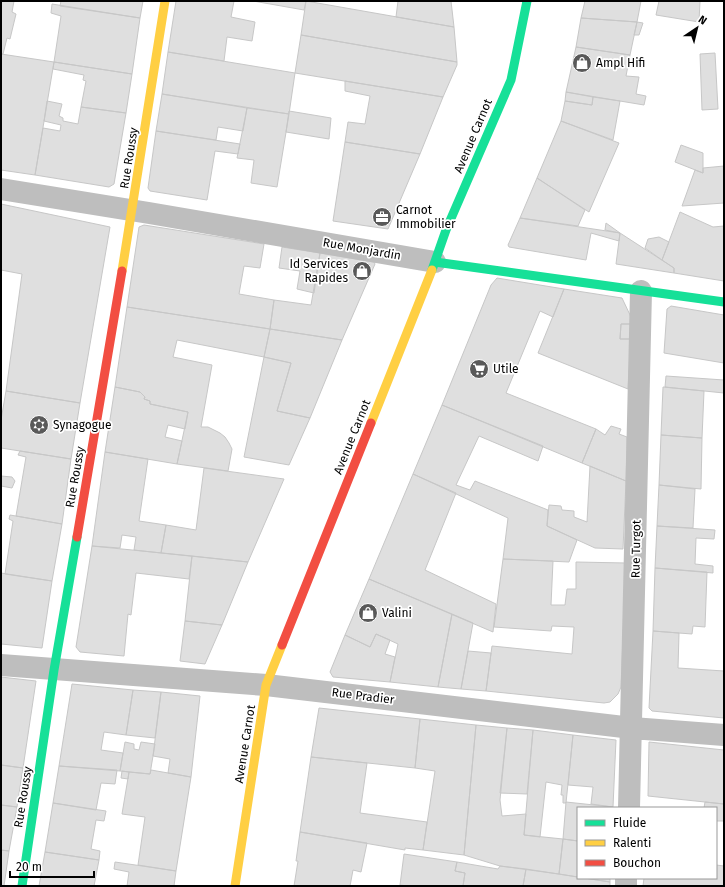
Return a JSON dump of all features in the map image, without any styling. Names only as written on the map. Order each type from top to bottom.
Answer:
[{"type":"street","name":"Rue Roussy","points":[[22,886],[54,670],[133,210],[165,1]]},
{"type":"street","name":"Avenue Carnot","points":[[235,886],[266,685],[435,262],[446,230],[511,80],[526,3]]},
{"type":"street","name":"Rue Monjardin","points":[[1,189],[435,262],[724,302]]},
{"type":"street","name":"Rue Turgot","points":[[629,807],[641,290]]},
{"type":"street","name":"Rue Pradier","points":[[1,665],[266,685],[632,728],[724,735]]},
{"type":"building","points":[[1,1],[14,1],[12,12],[16,14],[10,39],[7,38],[3,54],[1,54]]},
{"type":"building","points":[[61,1],[143,1],[140,18],[60,6]]},
{"type":"building","points":[[176,1],[234,1],[231,17],[255,22],[252,41],[227,37],[224,61],[168,52]]},
{"type":"building","points":[[253,1],[306,1],[304,10]]},
{"type":"building","points":[[306,1],[454,27],[457,62],[301,35]]},
{"type":"building","points":[[398,1],[451,1],[454,27],[396,17]]},
{"type":"building","points":[[585,1],[641,1],[637,22],[581,18]]},
{"type":"building","points":[[659,1],[700,1],[699,22],[656,15]]},
{"type":"building","points":[[52,4],[140,18],[132,74],[54,62],[61,16],[51,13]]},
{"type":"building","points":[[581,18],[637,22],[630,55],[576,47]]},
{"type":"building","points":[[637,22],[643,23],[639,35],[634,35]]},
{"type":"building","points":[[301,35],[457,62],[457,65],[443,97],[295,73]]},
{"type":"building","points":[[576,47],[630,55],[626,76],[639,77],[636,94],[646,96],[644,105],[566,92]]},
{"type":"building","points":[[168,52],[295,73],[289,114],[162,94]]},
{"type":"building","points":[[715,53],[718,109],[702,110],[700,54]]},
{"type":"building","points":[[1,54],[54,62],[35,175],[1,170]]},
{"type":"building","points":[[54,62],[132,74],[126,113],[81,107],[86,81],[83,80],[84,75],[53,69]]},
{"type":"building","points":[[345,81],[443,97],[420,154],[345,142],[348,122],[365,124],[370,96],[345,91]]},
{"type":"building","points":[[566,92],[593,97],[592,105],[565,101]]},
{"type":"building","points":[[162,94],[247,108],[243,131],[218,127],[216,140],[156,131]]},
{"type":"building","points":[[593,97],[620,101],[613,140],[561,121],[565,101],[592,105]]},
{"type":"building","points":[[47,101],[62,104],[59,116],[63,118],[63,121],[78,124],[81,107],[126,113],[114,184],[109,187],[35,175],[43,128],[60,131],[61,125],[44,121]]},
{"type":"building","points":[[247,108],[289,114],[277,187],[251,183],[254,160],[237,158]]},
{"type":"building","points":[[289,111],[331,118],[329,139],[286,132]]},
{"type":"building","points":[[561,121],[619,143],[589,212],[537,178]]},
{"type":"building","points":[[156,131],[240,144],[238,154],[215,151],[207,200],[150,191],[148,188]]},
{"type":"building","points":[[345,142],[420,154],[388,229],[333,221]]},
{"type":"building","points":[[681,145],[703,153],[703,173],[675,162]]},
{"type":"building","points":[[724,166],[724,203],[682,206],[695,170],[703,173],[703,168]]},
{"type":"building","points":[[537,178],[585,210],[578,226],[520,218]]},
{"type":"building","points":[[1,204],[110,227],[80,403],[6,391],[22,274],[1,270]]},
{"type":"building","points":[[680,212],[713,227],[724,226],[724,281],[674,273],[674,268],[662,260]]},
{"type":"building","points":[[520,218],[620,233],[619,241],[591,233],[586,260],[509,247],[508,245]]},
{"type":"building","points":[[606,223],[620,233],[605,230]]},
{"type":"building","points":[[144,225],[264,244],[260,268],[244,266],[239,294],[274,300],[270,329],[127,307],[139,227]]},
{"type":"building","points":[[620,233],[674,268],[674,273],[616,264]]},
{"type":"building","points":[[659,237],[669,242],[662,260],[645,248],[648,239]]},
{"type":"building","points":[[282,247],[320,253],[314,293],[297,289],[300,271],[279,268]]},
{"type":"building","points":[[320,253],[374,262],[375,264],[342,340],[270,329],[274,300],[311,305]]},
{"type":"building","points":[[497,278],[564,289],[553,317],[540,311],[506,393],[596,429],[582,463],[442,405],[491,285]]},
{"type":"building","points":[[564,289],[622,298],[631,317],[631,324],[621,324],[620,339],[631,339],[628,389],[538,353]]},
{"type":"building","points":[[671,306],[724,315],[724,363],[664,353],[667,309]]},
{"type":"building","points":[[127,307],[270,329],[264,357],[177,340],[173,357],[212,365],[201,427],[208,427],[220,433],[229,443],[232,449],[228,471],[177,464],[188,412],[150,404],[150,401],[144,399],[145,397],[140,392],[115,387]]},
{"type":"building","points":[[621,324],[631,324],[631,339],[620,339]]},
{"type":"building","points":[[270,329],[342,340],[310,418],[277,411],[291,363],[264,357]]},
{"type":"building","points":[[264,357],[291,363],[277,411],[310,418],[289,465],[244,457]]},
{"type":"building","points":[[666,376],[724,380],[724,393],[665,387]]},
{"type":"building","points":[[115,387],[140,392],[145,397],[144,399],[150,401],[150,404],[188,412],[185,429],[168,425],[165,437],[182,441],[177,464],[105,452]]},
{"type":"building","points":[[663,387],[704,391],[702,438],[661,435]]},
{"type":"building","name":"Synagogue","points":[[6,391],[80,403],[71,459],[1,448],[1,420]]},
{"type":"building","points":[[442,405],[543,446],[538,461],[479,436],[456,485],[470,490],[475,481],[548,510],[547,526],[577,540],[569,562],[503,559],[508,518],[413,474]]},
{"type":"building","points":[[611,426],[621,429],[619,434],[627,437],[626,481],[582,463],[596,429],[605,435]]},
{"type":"building","points":[[661,435],[702,438],[701,489],[659,485]]},
{"type":"building","points":[[20,451],[71,459],[62,524],[16,516],[26,457],[18,455]]},
{"type":"building","points":[[105,452],[148,459],[139,521],[166,525],[161,553],[134,550],[136,537],[122,535],[120,548],[92,546]]},
{"type":"building","points":[[590,466],[626,481],[623,549],[595,548],[547,526],[549,505],[561,506],[562,510],[574,511],[574,517],[587,522]]},
{"type":"building","points":[[204,468],[284,479],[248,562],[161,553],[166,525],[196,530]]},
{"type":"building","points":[[413,474],[456,493],[425,570],[496,604],[493,632],[369,579]]},
{"type":"building","points":[[1,476],[12,477],[15,481],[12,488],[1,486]]},
{"type":"building","points":[[659,485],[695,489],[693,528],[657,526]]},
{"type":"building","points":[[10,515],[62,524],[52,581],[5,574],[13,521],[9,519]]},
{"type":"building","points":[[657,526],[715,530],[714,539],[696,538],[695,564],[713,566],[713,573],[655,568]]},
{"type":"building","points":[[92,546],[192,556],[189,579],[136,573],[131,615],[128,614],[124,656],[80,652],[76,647]]},
{"type":"building","points":[[192,556],[248,562],[222,625],[185,621]]},
{"type":"building","points":[[503,559],[553,561],[551,605],[565,605],[567,589],[576,589],[576,562],[626,563],[621,687],[618,694],[610,702],[604,703],[486,691],[492,646],[572,654],[574,627],[552,626],[551,631],[494,627]]},
{"type":"building","points":[[655,568],[707,572],[705,627],[693,626],[692,634],[653,631]]},
{"type":"building","points":[[1,573],[52,581],[42,648],[1,644]]},
{"type":"building","points":[[369,579],[452,614],[438,687],[390,682],[398,644],[376,634],[370,647],[345,635]]},
{"type":"building","points":[[452,614],[473,623],[461,689],[438,687]]},
{"type":"building","points":[[185,621],[222,625],[205,664],[180,661]]},
{"type":"building","points":[[653,631],[679,633],[678,668],[724,671],[724,718],[652,711],[649,708]]},
{"type":"building","points":[[376,634],[390,640],[385,654],[395,657],[390,682],[333,677],[330,672],[345,635],[370,647]]},
{"type":"building","points":[[468,651],[491,653],[486,691],[461,689]]},
{"type":"building","points":[[1,677],[36,681],[23,768],[1,765]]},
{"type":"building","points":[[72,684],[133,690],[126,735],[104,732],[101,750],[123,753],[120,771],[59,766]]},
{"type":"building","points":[[133,690],[161,692],[155,738],[126,735]]},
{"type":"building","points":[[161,692],[200,696],[191,777],[168,773],[170,759],[153,756]]},
{"type":"building","points":[[319,708],[420,719],[415,768],[311,757]]},
{"type":"building","points":[[420,719],[476,725],[464,855],[423,850],[435,771],[415,768]]},
{"type":"building","points":[[476,725],[507,728],[500,800],[502,816],[526,814],[524,835],[563,839],[559,874],[500,866],[464,855]]},
{"type":"building","points":[[507,728],[533,730],[527,794],[500,793]]},
{"type":"building","points":[[533,730],[573,735],[566,803],[563,803],[563,795],[561,795],[562,785],[546,782],[540,837],[524,835]]},
{"type":"building","points":[[573,735],[616,740],[613,807],[591,804],[593,787],[568,785]]},
{"type":"building","points":[[125,742],[134,744],[134,749],[139,750],[141,742],[155,744],[150,774],[120,771]]},
{"type":"building","points":[[649,742],[724,750],[724,804],[648,796]]},
{"type":"building","points":[[311,757],[367,763],[360,813],[427,822],[423,850],[405,848],[405,850],[300,832]]},
{"type":"building","points":[[1,765],[23,768],[17,807],[1,805]]},
{"type":"building","points":[[59,766],[117,770],[115,784],[101,783],[96,810],[53,803]]},
{"type":"building","points":[[151,770],[191,777],[176,871],[138,865],[145,817],[122,814],[129,772],[150,774]]},
{"type":"building","points":[[122,771],[129,772],[128,779],[121,778]]},
{"type":"building","points":[[566,802],[613,807],[577,807],[577,841],[563,839]]},
{"type":"building","points":[[705,802],[724,804],[724,821],[717,821],[717,807],[704,807]]},
{"type":"building","points":[[53,803],[106,811],[104,821],[96,820],[91,849],[100,851],[99,860],[45,852]]},
{"type":"building","points":[[1,805],[17,807],[9,851],[1,850]]},
{"type":"building","points":[[300,832],[367,843],[361,872],[353,870],[350,886],[294,886],[298,861],[296,861]]},
{"type":"building","points":[[563,839],[577,841],[577,877],[559,874]]},
{"type":"building","points":[[1,850],[9,851],[4,886],[1,886]]},
{"type":"building","points":[[45,852],[99,860],[94,886],[39,886]]},
{"type":"building","points":[[404,854],[457,862],[455,871],[465,873],[463,886],[400,885]]},
{"type":"building","points":[[115,862],[176,871],[174,886],[127,886],[129,872],[114,869]]},
{"type":"building","points":[[457,862],[498,869],[500,866],[526,869],[523,886],[463,886],[465,873],[455,871]]},
{"type":"building","points":[[717,865],[724,866],[724,886],[643,886],[644,879],[717,879]]},
{"type":"building","points":[[526,869],[577,877],[577,879],[591,879],[610,882],[610,886],[523,886]]},
{"type":"building","points":[[591,879],[610,879],[610,882]]},
{"type":"traffic: fast","points":[[432,270],[446,230],[511,80],[527,1]]},
{"type":"traffic: fast","points":[[435,262],[724,302]]},
{"type":"traffic: fast","points":[[22,886],[54,670],[77,537]]},
{"type":"traffic: slow","points":[[122,271],[165,1]]},
{"type":"traffic: slow","points":[[371,423],[432,270]]},
{"type":"traffic: slow","points":[[235,886],[266,685],[282,645]]},
{"type":"traffic: jam","points":[[77,537],[122,271]]},
{"type":"traffic: jam","points":[[282,645],[371,423]]},
{"type":"place","name":"Ampl Hifi","points":[[582,63]]},
{"type":"place","name":"Carnot Immobilier","points":[[382,217]]},
{"type":"place","name":"Id Services Rapides","points":[[362,271]]},
{"type":"place","name":"Utile","points":[[479,369]]},
{"type":"place","name":"Synagogue","points":[[39,425]]},
{"type":"place","name":"Valini","points":[[368,613]]}]
